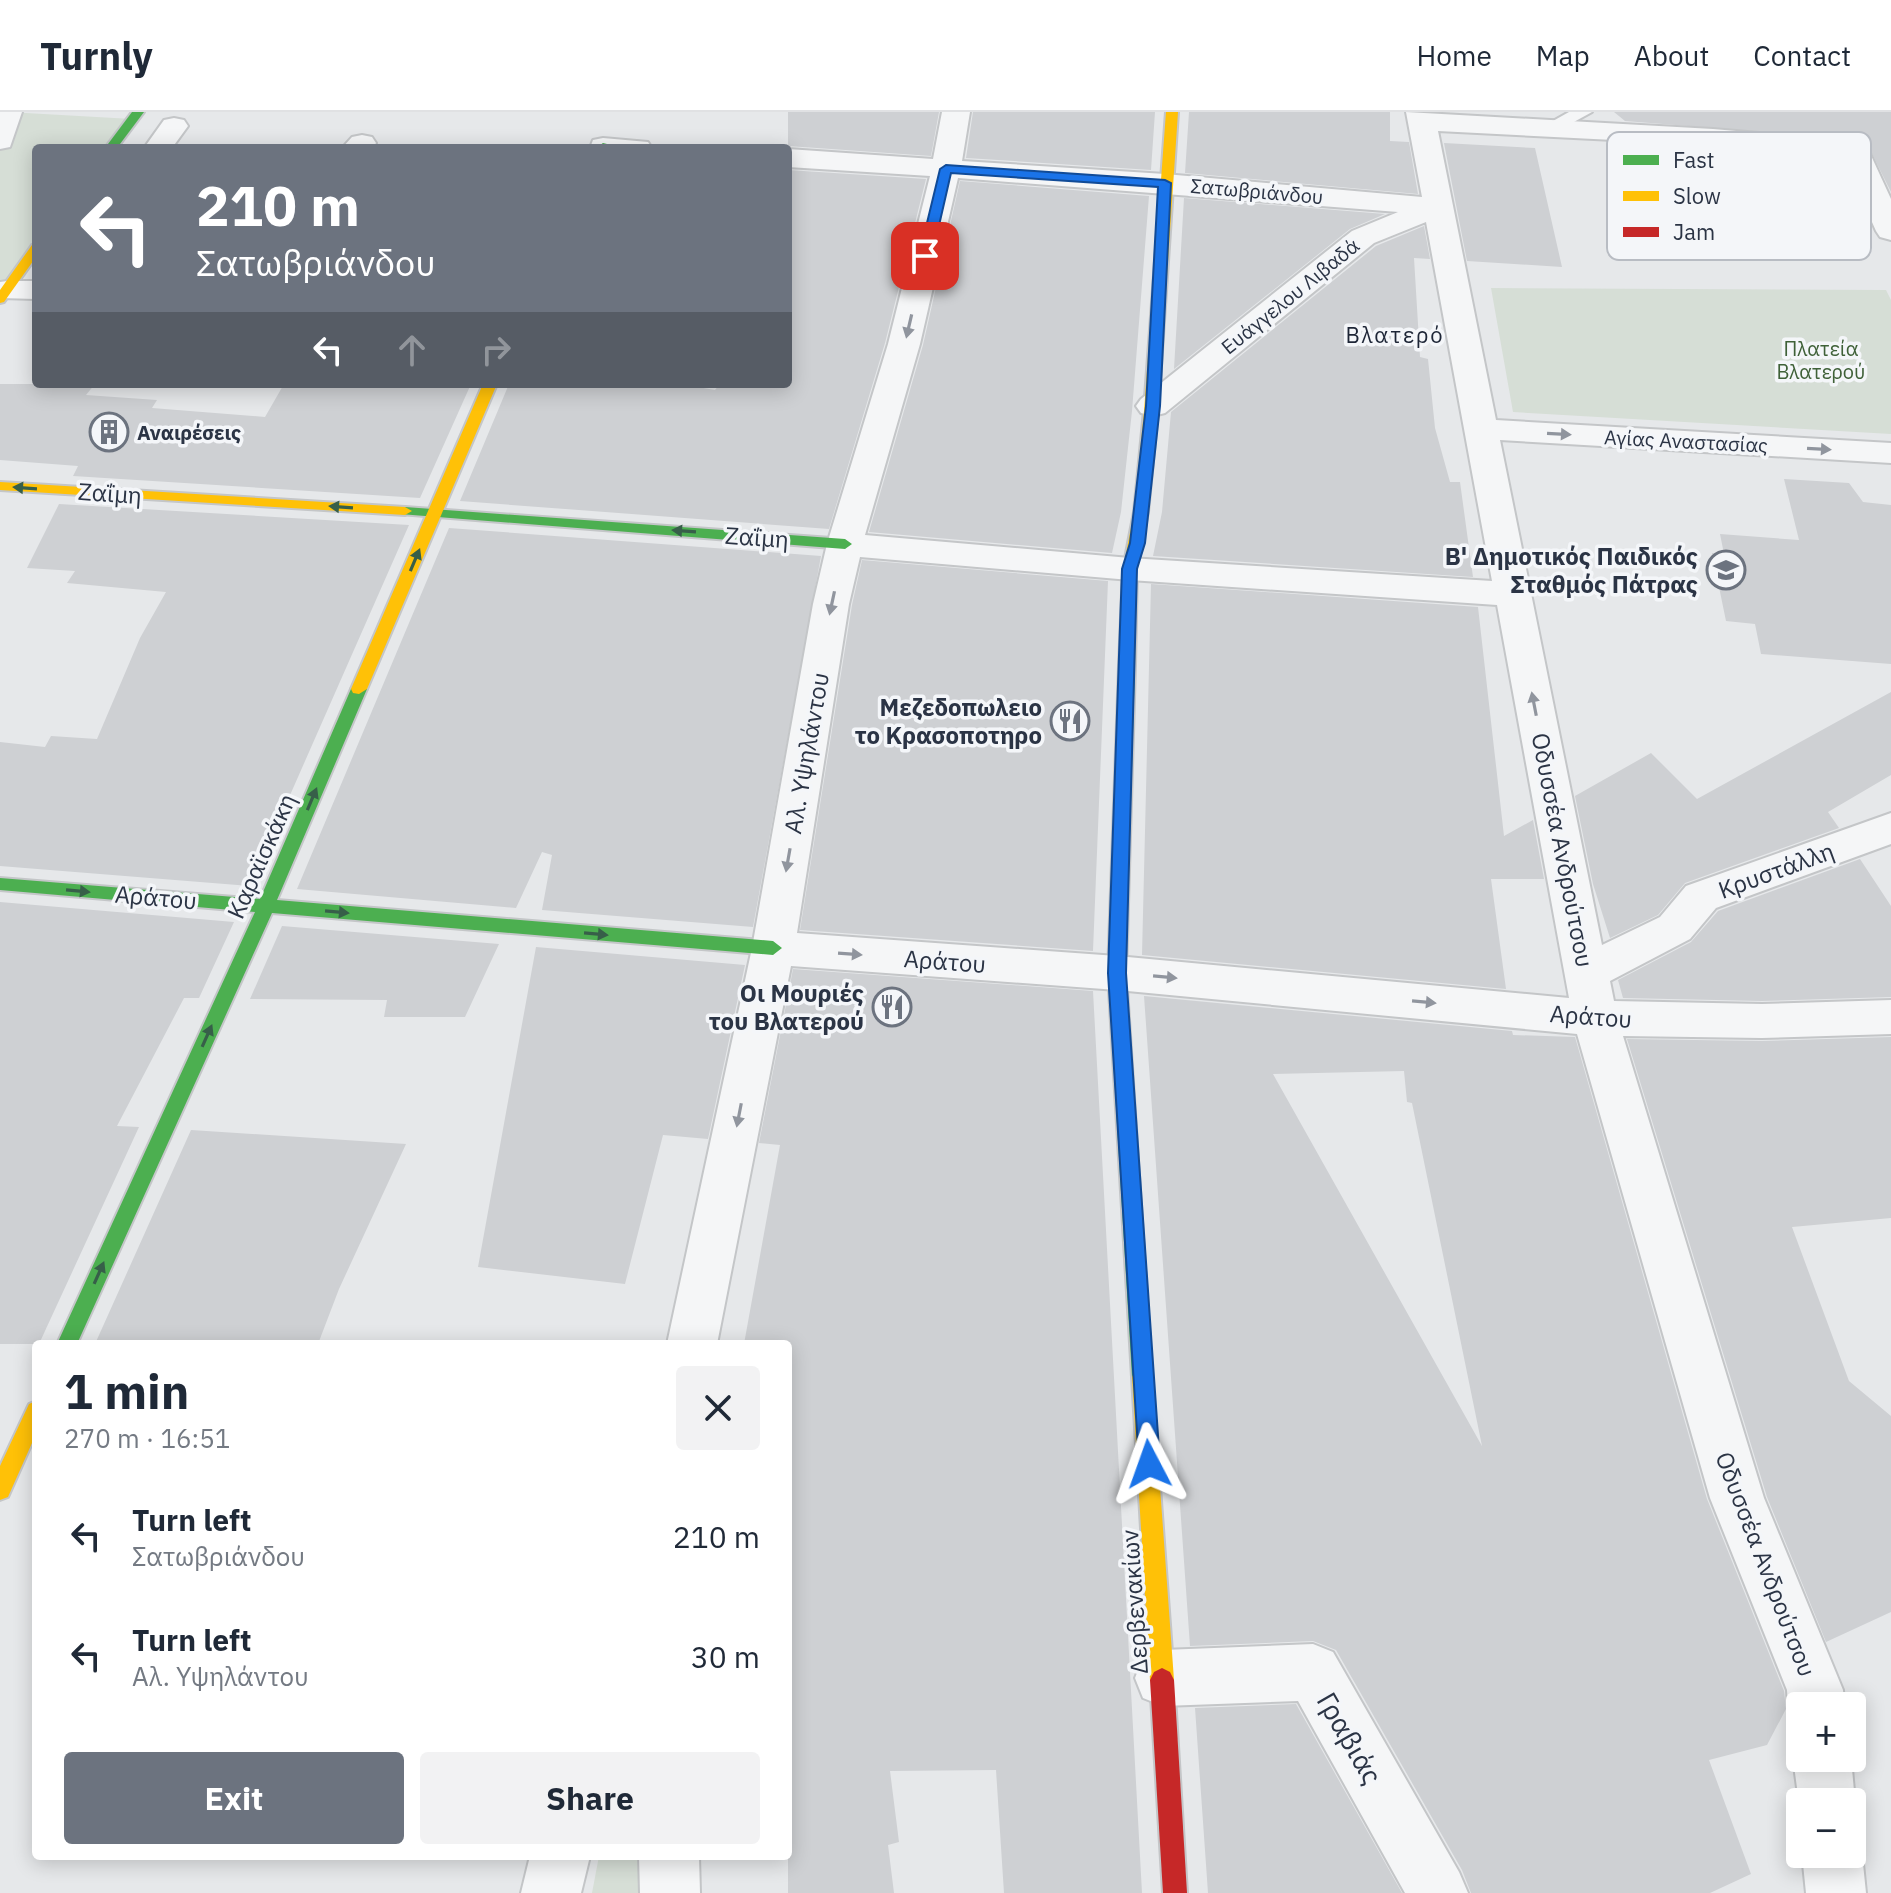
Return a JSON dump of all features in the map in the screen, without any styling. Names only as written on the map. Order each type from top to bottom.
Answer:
[{"type":"street","points":[[0,141],[8,112]]},
{"type":"street","name":"Αλ. Υψηλάντου","points":[[693,1340],[773,948],[831,604],[845,544],[893,386],[946,169],[956,112]]},
{"type":"street","name":"Δερβενακίων","points":[[1172,112],[1165,183],[1153,406],[1137,543],[1130,569],[1117,973],[1175,1893]]},
{"type":"street","points":[[1697,112],[1710,132]]},
{"type":"street","points":[[114,144],[135,116]]},
{"type":"street","points":[[1421,117],[1546,130],[1607,133]]},
{"type":"street","name":"Οδυσσέα Ανδρούτσου","points":[[1421,117],[1591,995],[1737,1498],[1815,1692]]},
{"type":"street","name":"Σατωβριάνδου","points":[[792,158],[1165,183],[1438,207]]},
{"type":"street","points":[[1871,187],[1891,231]]},
{"type":"street","name":"Ευάγγελου Λιβαδά","points":[[1153,406],[1363,237],[1438,207]]},
{"type":"street","name":"Καραϊσκάκη","points":[[69,1340],[266,906],[488,388]]},
{"type":"street","name":"Αγίας Αναστασίας","points":[[1481,429],[1891,453]]},
{"type":"street","name":"Ζαΐμη","points":[[0,486],[436,513],[1130,569],[1513,594]]},
{"type":"street","name":"Κρυστάλλη","points":[[1591,995],[1675,928],[1701,897],[1891,828]]},
{"type":"street","name":"Αράτου","points":[[0,884],[773,948],[1117,973],[1591,995],[1762,1021],[1891,1017]]},
{"type":"street","points":[[0,1490],[32,1420]]},
{"type":"street","name":"Γραβιάς","points":[[1163,1678],[1313,1672],[1438,1893]]},
{"type":"street","points":[[551,1893],[559,1860]]},
{"type":"street","points":[[669,1860],[670,1893]]},
{"type":"street","points":[[1833,1868],[1836,1893]]},
{"type":"lane","points":[[1546,130],[1583,112]]},
{"type":"green space","points":[[8,112],[132,119],[114,144],[32,144],[32,253],[0,297],[0,139]]},
{"type":"green space","name":"Πλατεία Βλατερού","points":[[1491,288],[1886,290],[1891,300],[1891,434],[1513,412]]},
{"type":"green space","points":[[598,1860],[652,1860],[652,1893],[592,1893]]},
{"type":"building","points":[[788,112],[939,112],[931,156],[788,144]]},
{"type":"building","points":[[973,112],[1155,112],[1151,170],[966,158]]},
{"type":"building","points":[[1189,112],[1390,112],[1390,141],[1409,142],[1418,194],[1185,173]]},
{"type":"building","points":[[1614,112],[1891,112],[1891,192],[1871,152],[1871,132],[1764,132],[1625,121]]},
{"type":"building","points":[[1444,143],[1535,148],[1562,267],[1467,261]]},
{"type":"building","points":[[792,170],[926,179],[885,343],[829,529],[460,501],[507,388],[792,388]]},
{"type":"building","points":[[960,181],[1149,196],[1132,411],[1121,512],[1112,553],[869,532],[923,345]]},
{"type":"building","points":[[1184,198],[1385,214],[1350,229],[1174,369]]},
{"type":"building","points":[[1424,226],[1430,259],[1414,258],[1420,357],[1428,359],[1435,428],[1450,482],[1460,482],[1473,577],[1153,556],[1162,512],[1171,412],[1376,246]]},
{"type":"building","points":[[0,384],[32,384],[32,388],[92,388],[86,395],[157,400],[152,408],[265,417],[282,388],[469,388],[420,498],[73,476],[78,466],[0,460]]},
{"type":"building","points":[[1784,479],[1849,483],[1863,502],[1891,505],[1891,664],[1761,654],[1755,624],[1726,621],[1712,553],[1724,554],[1720,534],[1799,540]]},
{"type":"building","points":[[59,504],[409,525],[250,886],[0,866],[0,742],[45,747],[51,736],[97,739],[140,638],[166,592],[67,583],[75,571],[27,568]]},
{"type":"building","points":[[449,528],[821,556],[753,927],[542,910],[552,855],[542,852],[516,908],[297,889]]},
{"type":"building","points":[[862,560],[1108,581],[1093,951],[800,930],[852,605]]},
{"type":"building","points":[[1151,584],[1478,607],[1504,836],[1533,820],[1544,879],[1491,879],[1506,989],[1142,955]]},
{"type":"building","points":[[1891,692],[1891,775],[1828,812],[1839,828],[1685,883],[1658,915],[1610,938],[1593,884],[1575,796],[1651,753],[1697,799]]},
{"type":"building","points":[[1860,859],[1891,906],[1891,997],[1762,1001],[1623,998],[1618,980],[1691,942],[1718,911]]},
{"type":"building","points":[[0,902],[234,922],[199,998],[184,998],[117,1126],[139,1127],[41,1340],[32,1340],[32,1344],[0,1344]]},
{"type":"building","points":[[282,926],[499,944],[465,1017],[384,1017],[387,1000],[250,999]]},
{"type":"building","points":[[536,947],[745,965],[708,1139],[663,1135],[625,1284],[478,1267]]},
{"type":"building","points":[[793,969],[1093,991],[1142,1893],[1004,1893],[996,1770],[890,1771],[899,1842],[888,1845],[894,1893],[788,1893],[788,1860],[792,1860],[792,1340],[745,1340],[780,1145],[759,1143]]},
{"type":"building","points":[[1144,996],[1512,1031],[1513,1035],[1575,1037],[1707,1499],[1784,1691],[1786,1709],[1767,1745],[1709,1760],[1751,1874],[1710,1893],[1471,1893],[1462,1870],[1336,1650],[1313,1641],[1190,1646]],"holes":[[[1404,1071],[1407,1102],[1412,1103],[1482,1446],[1273,1074]]]},
{"type":"building","points":[[1891,1037],[1891,1218],[1792,1227],[1849,1381],[1891,1416],[1891,1612],[1826,1642],[1767,1497],[1627,1039],[1762,1041]]},
{"type":"building","points":[[191,1130],[406,1144],[339,1289],[320,1340],[97,1340]]},
{"type":"building","points":[[1296,1704],[1402,1893],[1208,1893],[1195,1708]]},
{"type":"traffic: fast","points":[[114,144],[138,112]]},
{"type":"traffic: fast","points":[[405,511],[845,544]]},
{"type":"traffic: fast","points":[[1127,665],[1117,973],[1142,1377]]},
{"type":"traffic: fast","points":[[69,1340],[266,906],[359,689]]},
{"type":"traffic: fast","points":[[0,884],[773,948]]},
{"type":"traffic: slow","points":[[1127,665],[1130,569],[1141,512],[1151,411],[1172,112]]},
{"type":"traffic: slow","points":[[0,299],[32,254]]},
{"type":"traffic: slow","points":[[359,689],[488,388]]},
{"type":"traffic: slow","points":[[0,486],[405,511]]},
{"type":"traffic: slow","points":[[1142,1377],[1162,1680]]},
{"type":"traffic: slow","points":[[0,1490],[32,1420]]},
{"type":"traffic: jam","points":[[1162,1680],[1175,1893]]},
{"type":"place","name":"Αναιρέσεις","points":[[109,432]]},
{"type":"place","name":"Β' Δημοτικός Παιδικός Σταθμός Πάτρας","points":[[1726,570]]},
{"type":"place","name":"Μεζεδοπωλειο το Κρασοποτηρο","points":[[1070,721]]},
{"type":"place","name":"Οι Μουριές του Βλατερού","points":[[892,1007]]},
{"type":"district","name":"Βλατερό","points":[[1395,334]]},
{"type":"route","points":[[925,256],[946,169],[1165,183],[1153,406],[1137,543],[1130,569],[1117,973],[1149,1464]]}]
